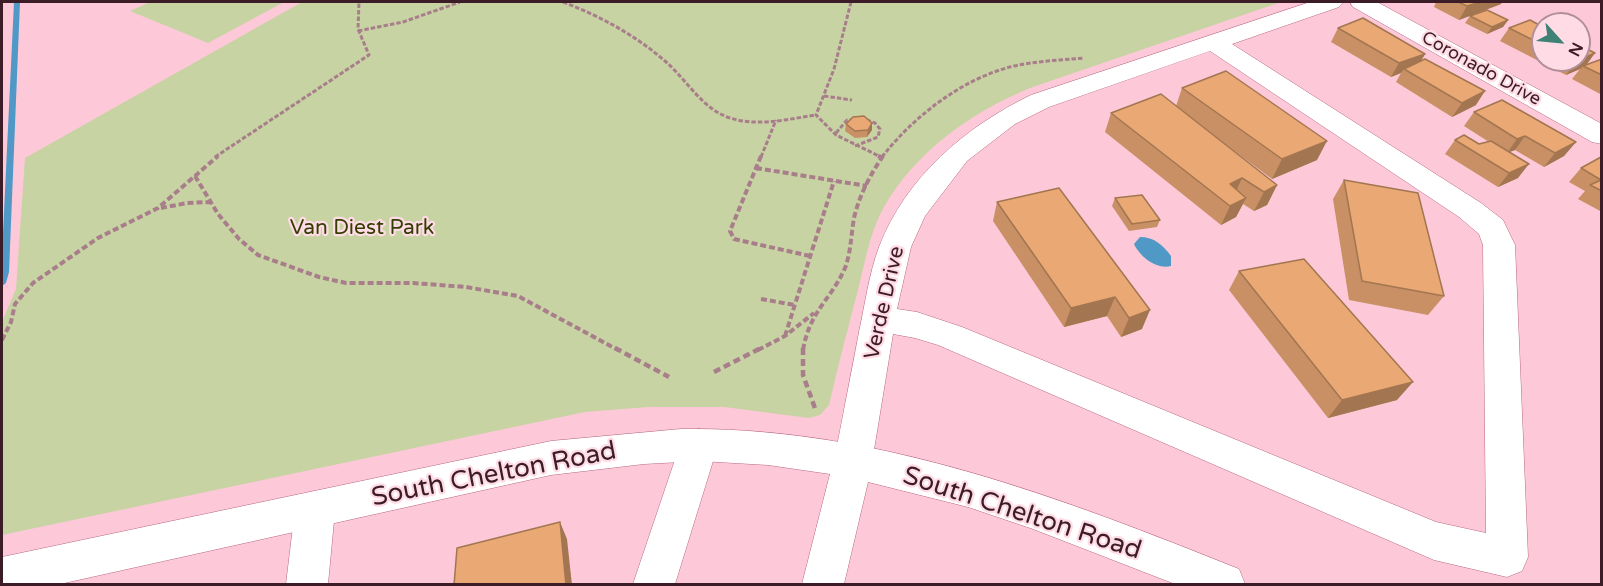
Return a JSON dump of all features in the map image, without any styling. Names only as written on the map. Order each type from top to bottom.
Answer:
[{"type":"street","name":"Verde Drive","points":[[823,585],[853,462],[885,284],[895,247],[911,213],[957,155],[1005,118],[1040,101],[1331,2]]},
{"type":"street","name":"Coronado Drive","points":[[1361,2],[1602,136]]},
{"type":"street","points":[[880,319],[918,325],[951,336],[1434,541],[1507,557],[1500,245],[1492,228],[1470,210],[1213,42]]},
{"type":"street","points":[[654,585],[699,445]]},
{"type":"street","name":"South Chelton Road","points":[[2,577],[550,458],[628,449],[699,445],[776,450],[853,462],[965,489],[1027,510],[1224,585]]},
{"type":"street","points":[[308,585],[315,510]]},
{"type":"path","points":[[2,340],[11,322],[15,304],[33,283],[90,243],[158,208],[208,162],[364,60],[369,55],[356,21],[359,2]]},
{"type":"path","points":[[358,31],[402,22],[460,2]]},
{"type":"path","points":[[562,2],[591,12],[619,28],[664,61],[721,115],[742,121],[816,115]]},
{"type":"path","points":[[851,2],[834,69],[816,115],[821,125],[854,146],[881,158]]},
{"type":"path","points":[[824,96],[852,100]]},
{"type":"path","points":[[836,134],[847,120],[858,119],[875,123],[880,129],[878,137],[854,146]]},
{"type":"path","points":[[776,120],[730,231],[734,239],[810,256]]},
{"type":"path","points":[[756,168],[867,186]]},
{"type":"path","points":[[195,176],[238,239],[258,255],[319,277],[346,283],[466,287],[518,296],[669,376]]},
{"type":"path","points":[[784,336],[834,181]]},
{"type":"path","points":[[158,208],[211,202]]},
{"type":"path","points":[[761,299],[795,305]]},
{"type":"path","points":[[714,372],[784,336],[817,311]]},
{"type":"green space","points":[[150,2],[284,2],[208,43],[130,11]]},
{"type":"green space","name":"Van Diest Park","points":[[302,2],[1281,2],[1030,88],[967,121],[929,151],[897,187],[875,227],[829,405],[820,415],[809,418],[724,407],[648,407],[585,412],[2,535],[2,322],[16,289],[25,158]]},
{"type":"water","points":[[1140,237],[1150,238],[1161,245],[1171,256],[1171,266],[1160,266],[1145,258],[1134,244]]},
{"type":"building","points":[[1458,2],[1480,2],[1467,6]]},
{"type":"building","points":[[1487,10],[1508,20],[1492,27],[1470,16]]},
{"type":"building","points":[[1363,18],[1425,54],[1399,63],[1338,28]]},
{"type":"building","points":[[1530,20],[1531,39],[1509,28]]},
{"type":"building","points":[[1425,59],[1485,91],[1462,103],[1404,69]]},
{"type":"building","points":[[1602,59],[1602,75],[1591,70],[1591,63]]},
{"type":"building","points":[[1226,71],[1327,141],[1282,159],[1182,88]]},
{"type":"building","points":[[1161,94],[1277,185],[1264,192],[1242,178],[1230,184],[1246,198],[1230,206],[1111,113]]},
{"type":"building","points":[[1502,100],[1576,142],[1555,153],[1525,136],[1517,139],[1474,112]]},
{"type":"building","points":[[864,116],[872,123],[868,130],[855,131],[846,124],[853,117]]},
{"type":"building","points":[[1464,135],[1479,144],[1491,141],[1529,164],[1509,173],[1455,140]]},
{"type":"building","points":[[1601,157],[1602,191],[1590,185],[1601,180],[1581,168]]},
{"type":"building","points":[[1344,180],[1418,193],[1444,296],[1362,281]]},
{"type":"building","points":[[1059,188],[1150,310],[1129,318],[1115,297],[1071,308],[997,202]]},
{"type":"building","points":[[1142,195],[1160,220],[1132,224],[1115,198]]},
{"type":"building","points":[[1304,259],[1413,382],[1342,400],[1239,271]]},
{"type":"building","points":[[560,522],[566,585],[454,585],[457,548]]},
{"type":"waterway","points":[[2,283],[5,272],[17,2]]}]
